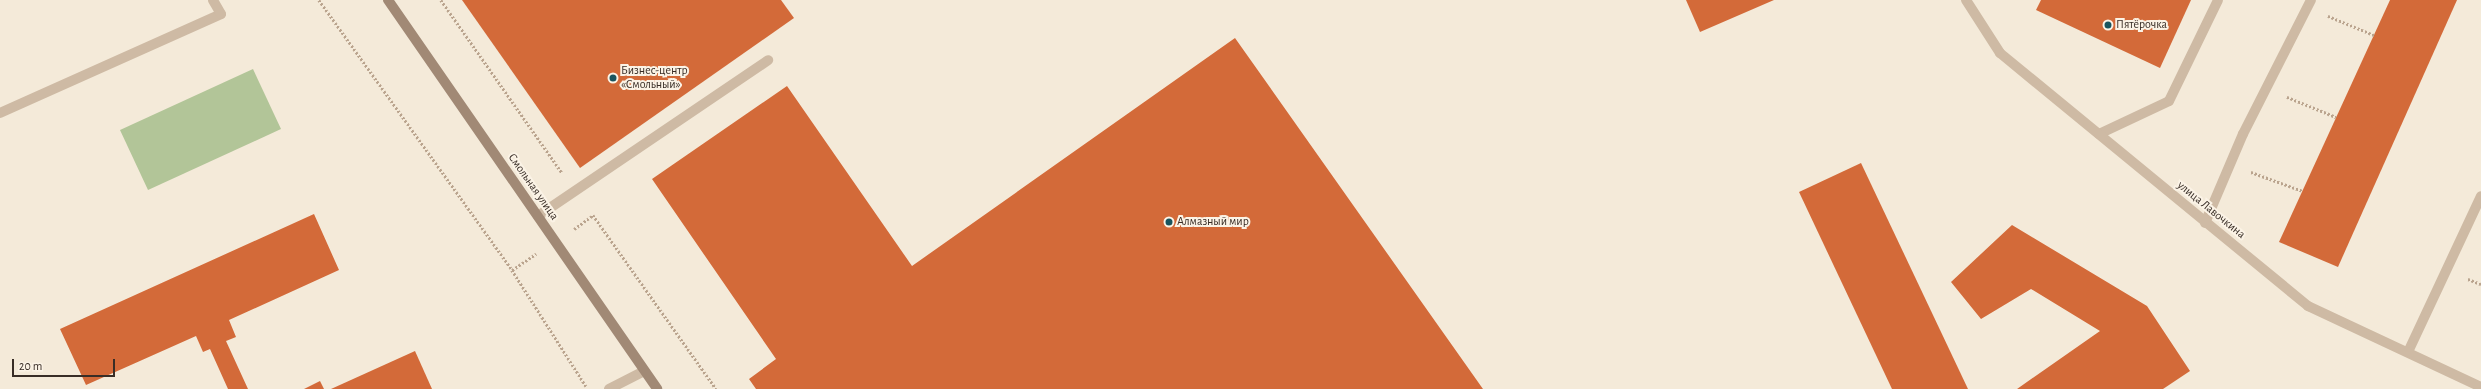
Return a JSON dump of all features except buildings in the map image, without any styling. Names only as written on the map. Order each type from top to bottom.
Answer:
[{"type":"street","points":[[0,112],[221,14],[213,0]]},
{"type":"street","name":"Смольная улица","points":[[388,0],[657,389]]},
{"type":"street","points":[[2099,134],[2169,101],[2218,0]]},
{"type":"street","name":"улица Лавочкина","points":[[1971,3],[2000,53],[2205,223],[2308,306],[2481,387]]},
{"type":"street","points":[[2205,223],[2266,88],[2309,4]]},
{"type":"street","points":[[538,216],[768,60]]},
{"type":"street","points":[[2408,352],[2481,196]]},
{"type":"street","points":[[609,389],[644,371]]},
{"type":"path","points":[[319,0],[512,270],[588,389]]},
{"type":"path","points":[[441,0],[716,389]]},
{"type":"path","points":[[2309,4],[2374,35]]},
{"type":"path","points":[[2266,88],[2336,117]]},
{"type":"path","points":[[2230,165],[2303,191]]},
{"type":"path","points":[[512,270],[593,215]]},
{"type":"green space","points":[[253,69],[281,129],[148,190],[120,130]]},
{"type":"place","name":"Пятёрочка","points":[[2108,25]]},
{"type":"place","name":"Бизнес-центр «Смольный»","points":[[613,78]]},
{"type":"place","name":"Алмазный мир","points":[[1169,222]]}]
